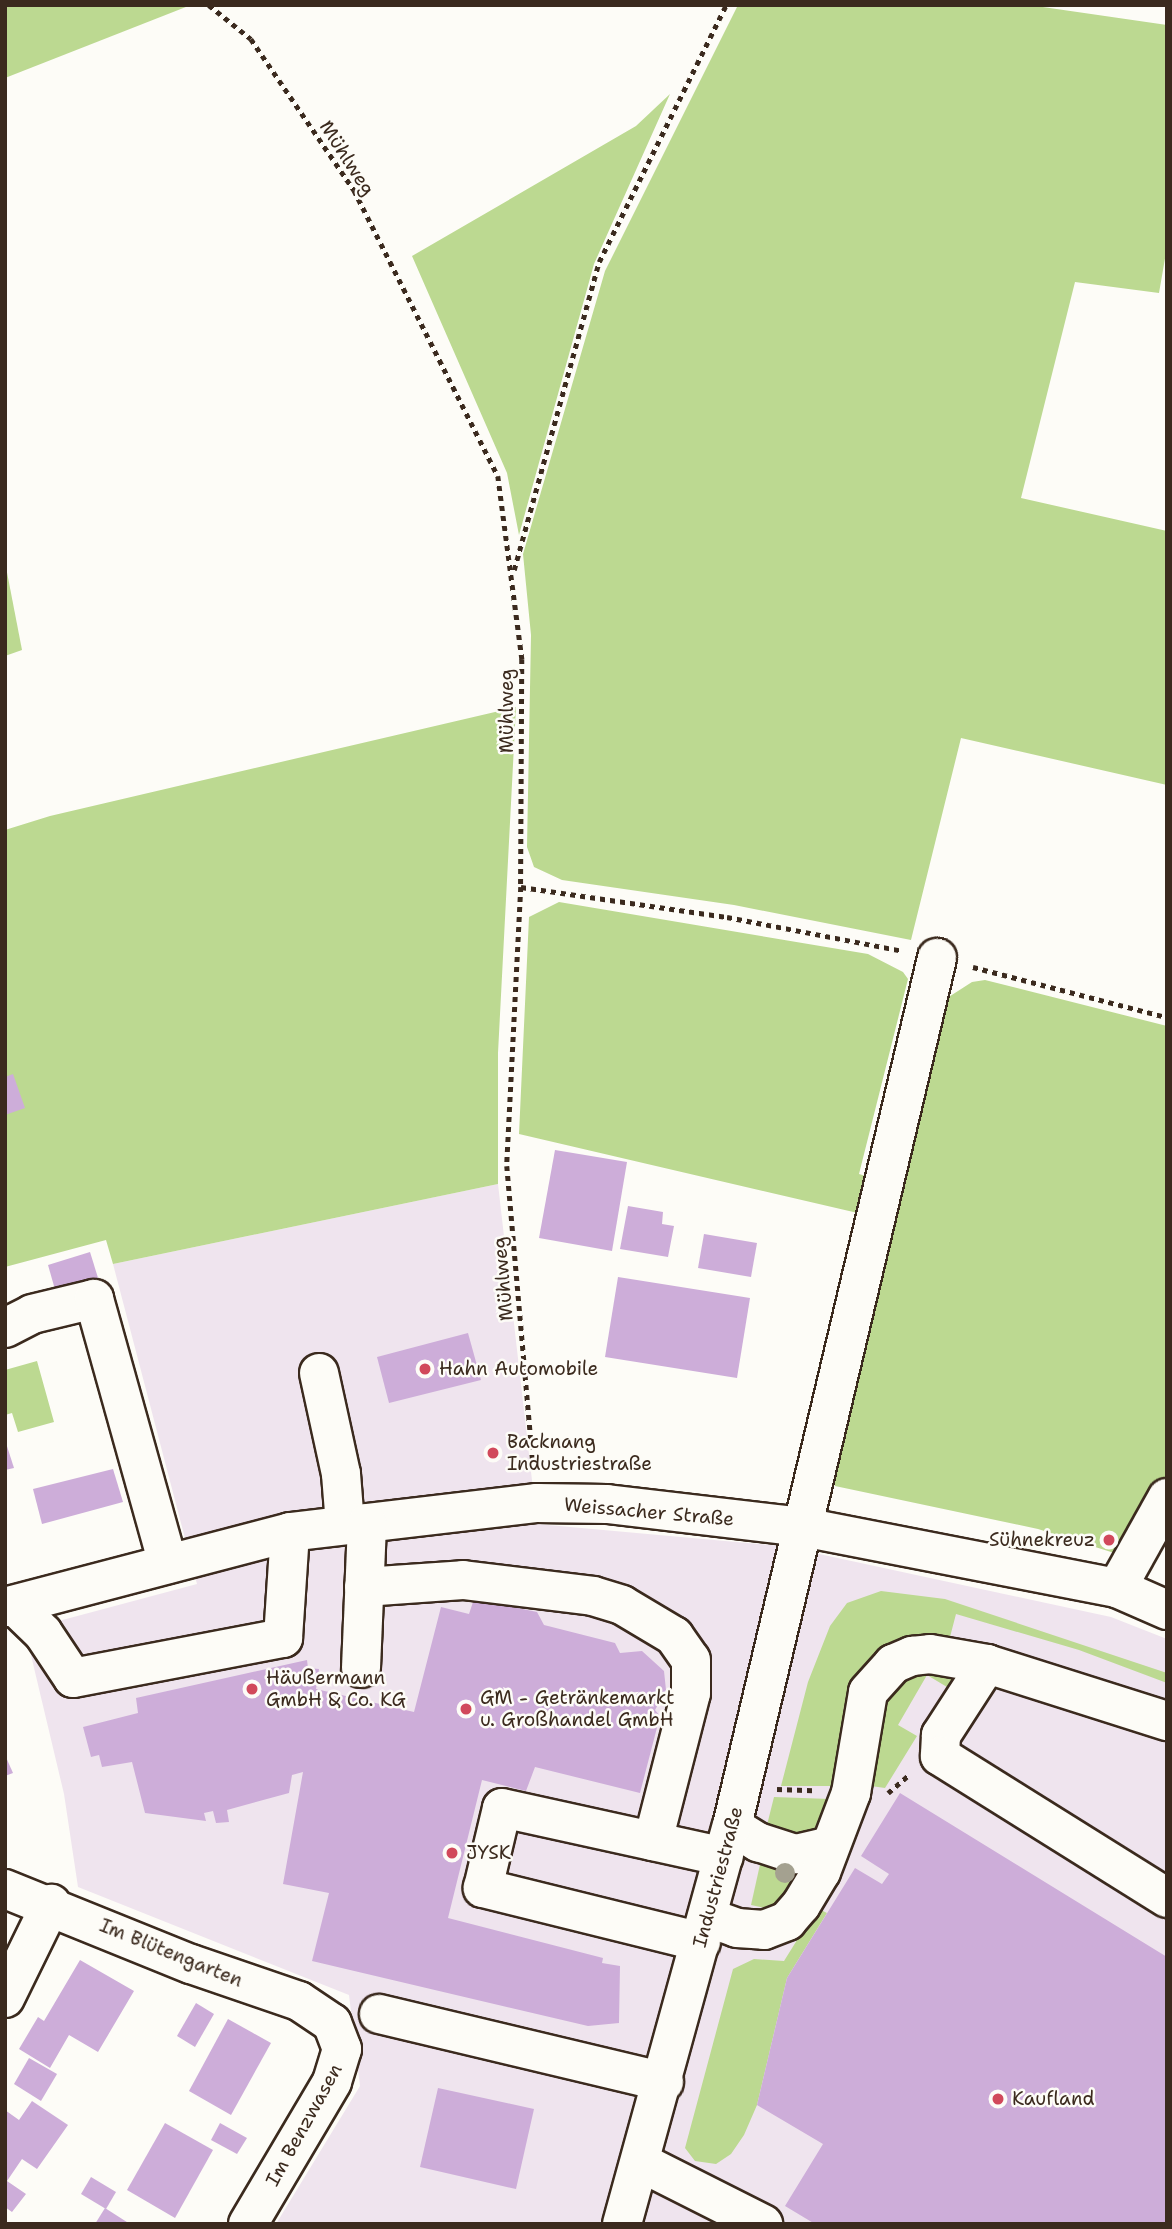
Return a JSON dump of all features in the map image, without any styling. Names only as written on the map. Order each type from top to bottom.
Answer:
[{"type":"street","name":"Industriestraße","points":[[622,2224],[642,2163],[728,1842],[937,958]]},
{"type":"street","points":[[5,1328],[32,1314],[94,1299],[168,1564]]},
{"type":"street","points":[[318,1373],[341,1474],[356,1524],[364,1587],[361,1668]]},
{"type":"street","points":[[1117,1588],[1167,1498]]},
{"type":"street","name":"Weissacher Straße","points":[[10,1606],[290,1532],[537,1503],[607,1504],[803,1527],[1117,1588],[1167,1610]]},
{"type":"street","points":[[10,1606],[43,1633],[73,1678],[283,1638],[290,1532]]},
{"type":"street","points":[[364,1587],[463,1580],[593,1596],[622,1605],[674,1636],[691,1660],[691,1693],[653,1841]]},
{"type":"street","points":[[827,1847],[796,1854],[758,1842],[653,1841],[502,1808],[483,1888],[704,1930],[764,1930],[787,1921],[815,1883],[827,1847],[851,1793],[862,1716],[877,1677],[912,1656],[930,1654],[987,1664],[1167,1721]]},
{"type":"street","points":[[987,1664],[941,1735],[940,1756],[1167,1898]]},
{"type":"street","name":"Im Blütengarten","points":[[5,1889],[51,1904],[191,1964],[299,2001],[332,2024]]},
{"type":"street","points":[[5,1998],[51,1904]]},
{"type":"street","points":[[379,2014],[664,2082]]},
{"type":"street","name":"Im Benzwasen","points":[[248,2224],[332,2082],[342,2049],[332,2024]]},
{"type":"street","points":[[642,2163],[764,2224]]},
{"type":"path","name":"Mühlweg","points":[[209,5],[251,39],[354,190],[498,476],[513,574],[522,659],[521,887],[507,1166],[537,1503]]},
{"type":"path","points":[[513,574],[599,262],[726,5]]},
{"type":"path","points":[[521,887],[727,917],[937,958],[1167,1017]]},
{"type":"shaded area","points":[[498,1184],[537,1524],[782,1546],[1111,1617],[1167,1639],[1167,2224],[276,2224],[360,2086],[349,1995],[78,1887],[64,1794],[25,1630],[197,1584],[113,1264]]},
{"type":"green space","points":[[5,5],[191,5],[5,78]]},
{"type":"green space","points":[[738,5],[1029,5],[1167,25],[1167,247],[1159,293],[1075,282],[1021,498],[1167,531],[1167,785],[961,738],[911,940],[734,905],[562,880],[534,867],[527,847],[531,635],[523,554],[605,271]]},
{"type":"green space","points":[[670,94],[594,264],[519,535],[507,473],[412,256],[636,126]]},
{"type":"green space","points":[[5,562],[22,650],[5,656]]},
{"type":"green space","points":[[516,707],[498,1053],[498,1184],[113,1264],[106,1240],[5,1267],[5,830],[50,816]]},
{"type":"green space","points":[[559,902],[868,954],[903,972],[908,979],[859,1174],[872,1178],[862,1214],[519,1134],[529,917]]},
{"type":"green space","points":[[985,980],[1167,1026],[1167,1481],[1127,1557],[1038,1529],[835,1486],[827,1470],[944,1000],[972,982]]},
{"type":"green space","points":[[37,1361],[54,1422],[18,1432],[12,1413],[5,1415],[5,1370]]},
{"type":"green space","points":[[881,1591],[945,1599],[1167,1673],[1167,1683],[1079,1650],[956,1614],[950,1637],[923,1635],[892,1643],[854,1678],[844,1706],[836,1786],[781,1786],[808,1682],[830,1626],[847,1603]]},
{"type":"green space","points":[[933,1667],[953,1678],[947,1687],[927,1675],[898,1725],[917,1736],[885,1788],[871,1786],[885,1695],[910,1675]]},
{"type":"green space","points":[[774,1797],[830,1799],[817,1826],[800,1838],[767,1825]]},
{"type":"green space","points":[[761,1860],[801,1873],[777,1904],[765,1908],[751,1905]]},
{"type":"green space","points":[[817,1908],[827,1913],[787,1978],[757,2105],[744,2135],[731,2154],[716,2164],[695,2161],[685,2148],[733,1969],[754,1959],[784,1961]]},
{"type":"building","points":[[13,1074],[25,1108],[5,1115],[5,1077]]},
{"type":"building","points":[[555,1150],[627,1162],[612,1251],[539,1238]]},
{"type":"building","points":[[628,1206],[663,1212],[662,1224],[674,1226],[668,1257],[620,1249]]},
{"type":"building","points":[[704,1234],[757,1243],[751,1277],[698,1268]]},
{"type":"building","points":[[90,1252],[99,1281],[56,1293],[48,1265]]},
{"type":"building","points":[[618,1277],[750,1298],[737,1378],[605,1357]]},
{"type":"building","points":[[468,1333],[481,1380],[389,1403],[377,1357]]},
{"type":"building","points":[[5,1440],[14,1468],[5,1470]]},
{"type":"building","points":[[113,1469],[123,1502],[42,1524],[33,1489]]},
{"type":"building","points":[[474,1599],[537,1612],[544,1625],[615,1643],[620,1653],[642,1651],[664,1671],[666,1690],[655,1710],[660,1716],[640,1793],[535,1767],[526,1791],[482,1780],[448,1918],[603,1958],[602,1963],[620,1966],[619,2023],[588,2026],[312,1961],[329,1893],[283,1884],[303,1772],[292,1775],[289,1793],[227,1810],[229,1822],[216,1823],[213,1811],[204,1813],[206,1821],[145,1813],[132,1762],[102,1767],[99,1755],[91,1757],[83,1727],[138,1713],[136,1698],[307,1660],[308,1668],[319,1669],[316,1689],[414,1712],[441,1607],[469,1614]]},
{"type":"building","points":[[5,1755],[13,1773],[5,1776]]},
{"type":"building","points":[[900,1793],[1167,1957],[1167,2224],[815,2224],[785,2206],[823,2144],[757,2105],[787,1978],[855,1868],[882,1884],[889,1874],[861,1856]]},
{"type":"building","points":[[80,1960],[134,1991],[98,2052],[69,2035],[50,2068],[19,2049],[38,2017],[44,2021]]},
{"type":"building","points":[[196,2003],[214,2014],[195,2047],[177,2036]]},
{"type":"building","points":[[228,2019],[271,2043],[231,2115],[189,2091]]},
{"type":"building","points":[[29,2058],[57,2074],[41,2101],[14,2084]]},
{"type":"building","points":[[438,2088],[534,2109],[516,2189],[420,2167]]},
{"type":"building","points":[[32,2101],[68,2125],[37,2169],[22,2159],[7,2181],[26,2194],[12,2212],[5,2207],[5,2110],[19,2120]]},
{"type":"building","points":[[165,2123],[213,2150],[175,2218],[127,2190]]},
{"type":"building","points":[[220,2123],[247,2138],[237,2154],[211,2140]]},
{"type":"building","points":[[91,2177],[116,2192],[106,2209],[81,2194]]},
{"type":"building","points":[[105,2208],[130,2224],[95,2224]]},
{"type":"place","name":"Hahn Automobile","points":[[425,1369]]},
{"type":"place","name":"Backnang Industriestraße","points":[[493,1453]]},
{"type":"place","name":"Sühnekreuz","points":[[1109,1540]]},
{"type":"place","name":"Häußermann GmbH & Co. KG","points":[[252,1689]]},
{"type":"place","name":"GM - Getränkemarkt u. Großhandel GmbH","points":[[466,1709]]},
{"type":"place","name":"JYSK","points":[[452,1853]]},
{"type":"place","name":"Kaufland","points":[[998,2099]]}]
